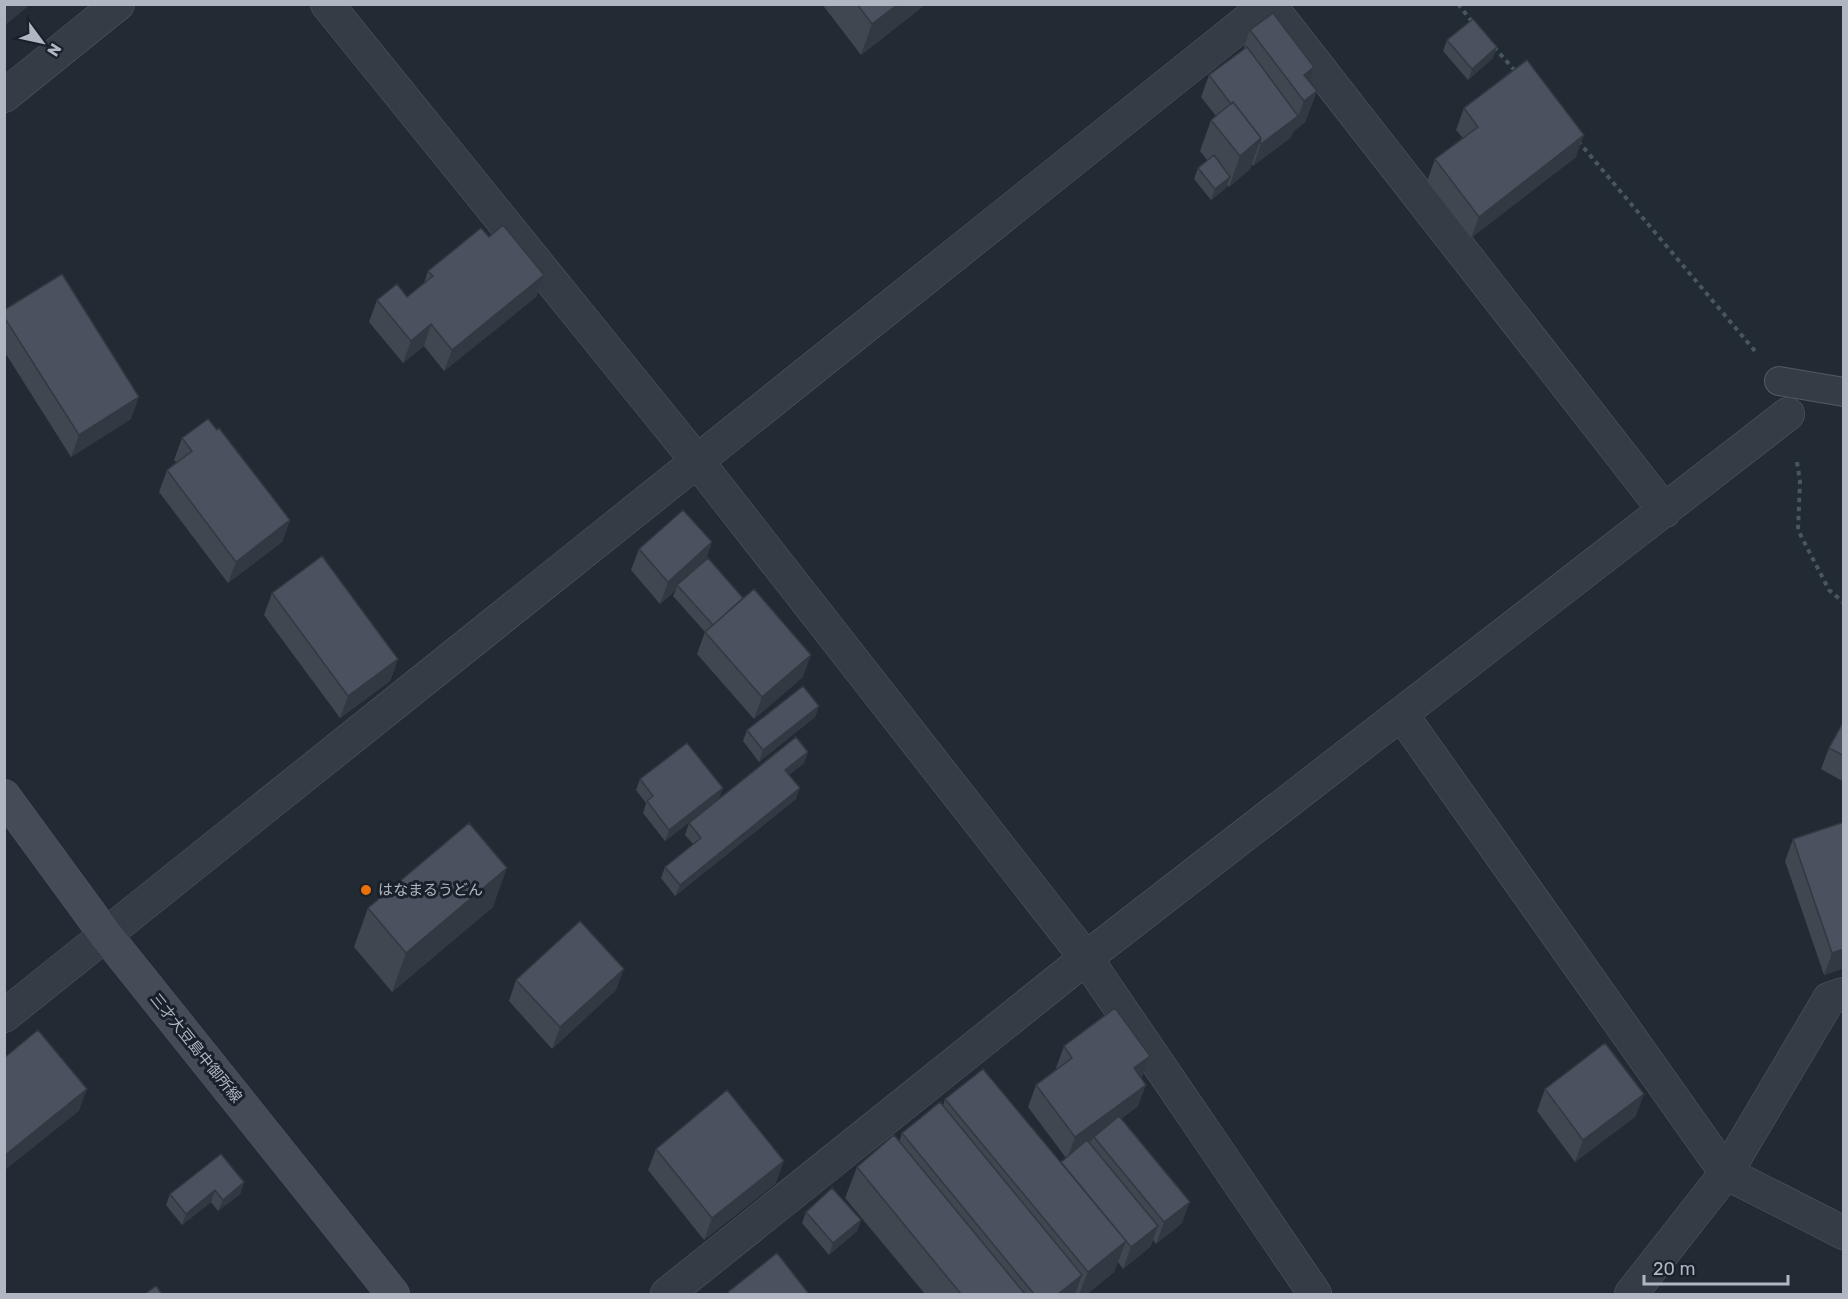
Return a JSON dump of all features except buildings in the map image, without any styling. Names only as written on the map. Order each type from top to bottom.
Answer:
[{"type":"main road","name":"三才大豆島中御所線","points":[[4,796],[105,934],[393,1294]]},
{"type":"street","points":[[4,96],[118,4]]},
{"type":"street","points":[[327,4],[697,461],[1086,958],[1315,1294]]},
{"type":"street","points":[[4,1016],[1268,4],[1665,511]]},
{"type":"street","points":[[667,1294],[1086,958],[1788,414]]},
{"type":"street","points":[[1402,715],[1726,1173],[1844,1233]]},
{"type":"street","points":[[1630,1294],[1726,1173],[1830,999],[1844,994]]},
{"type":"lane","points":[[1779,381],[1844,392]]},
{"type":"path","points":[[1458,4],[1476,26]]},
{"type":"path","points":[[1492,44],[1523,79]]},
{"type":"path","points":[[1577,141],[1624,194],[1779,381]]},
{"type":"path","points":[[1788,414],[1800,482],[1798,530],[1829,590],[1844,603]]},
{"type":"place","name":"はなまるうどん","points":[[366,890]]}]
